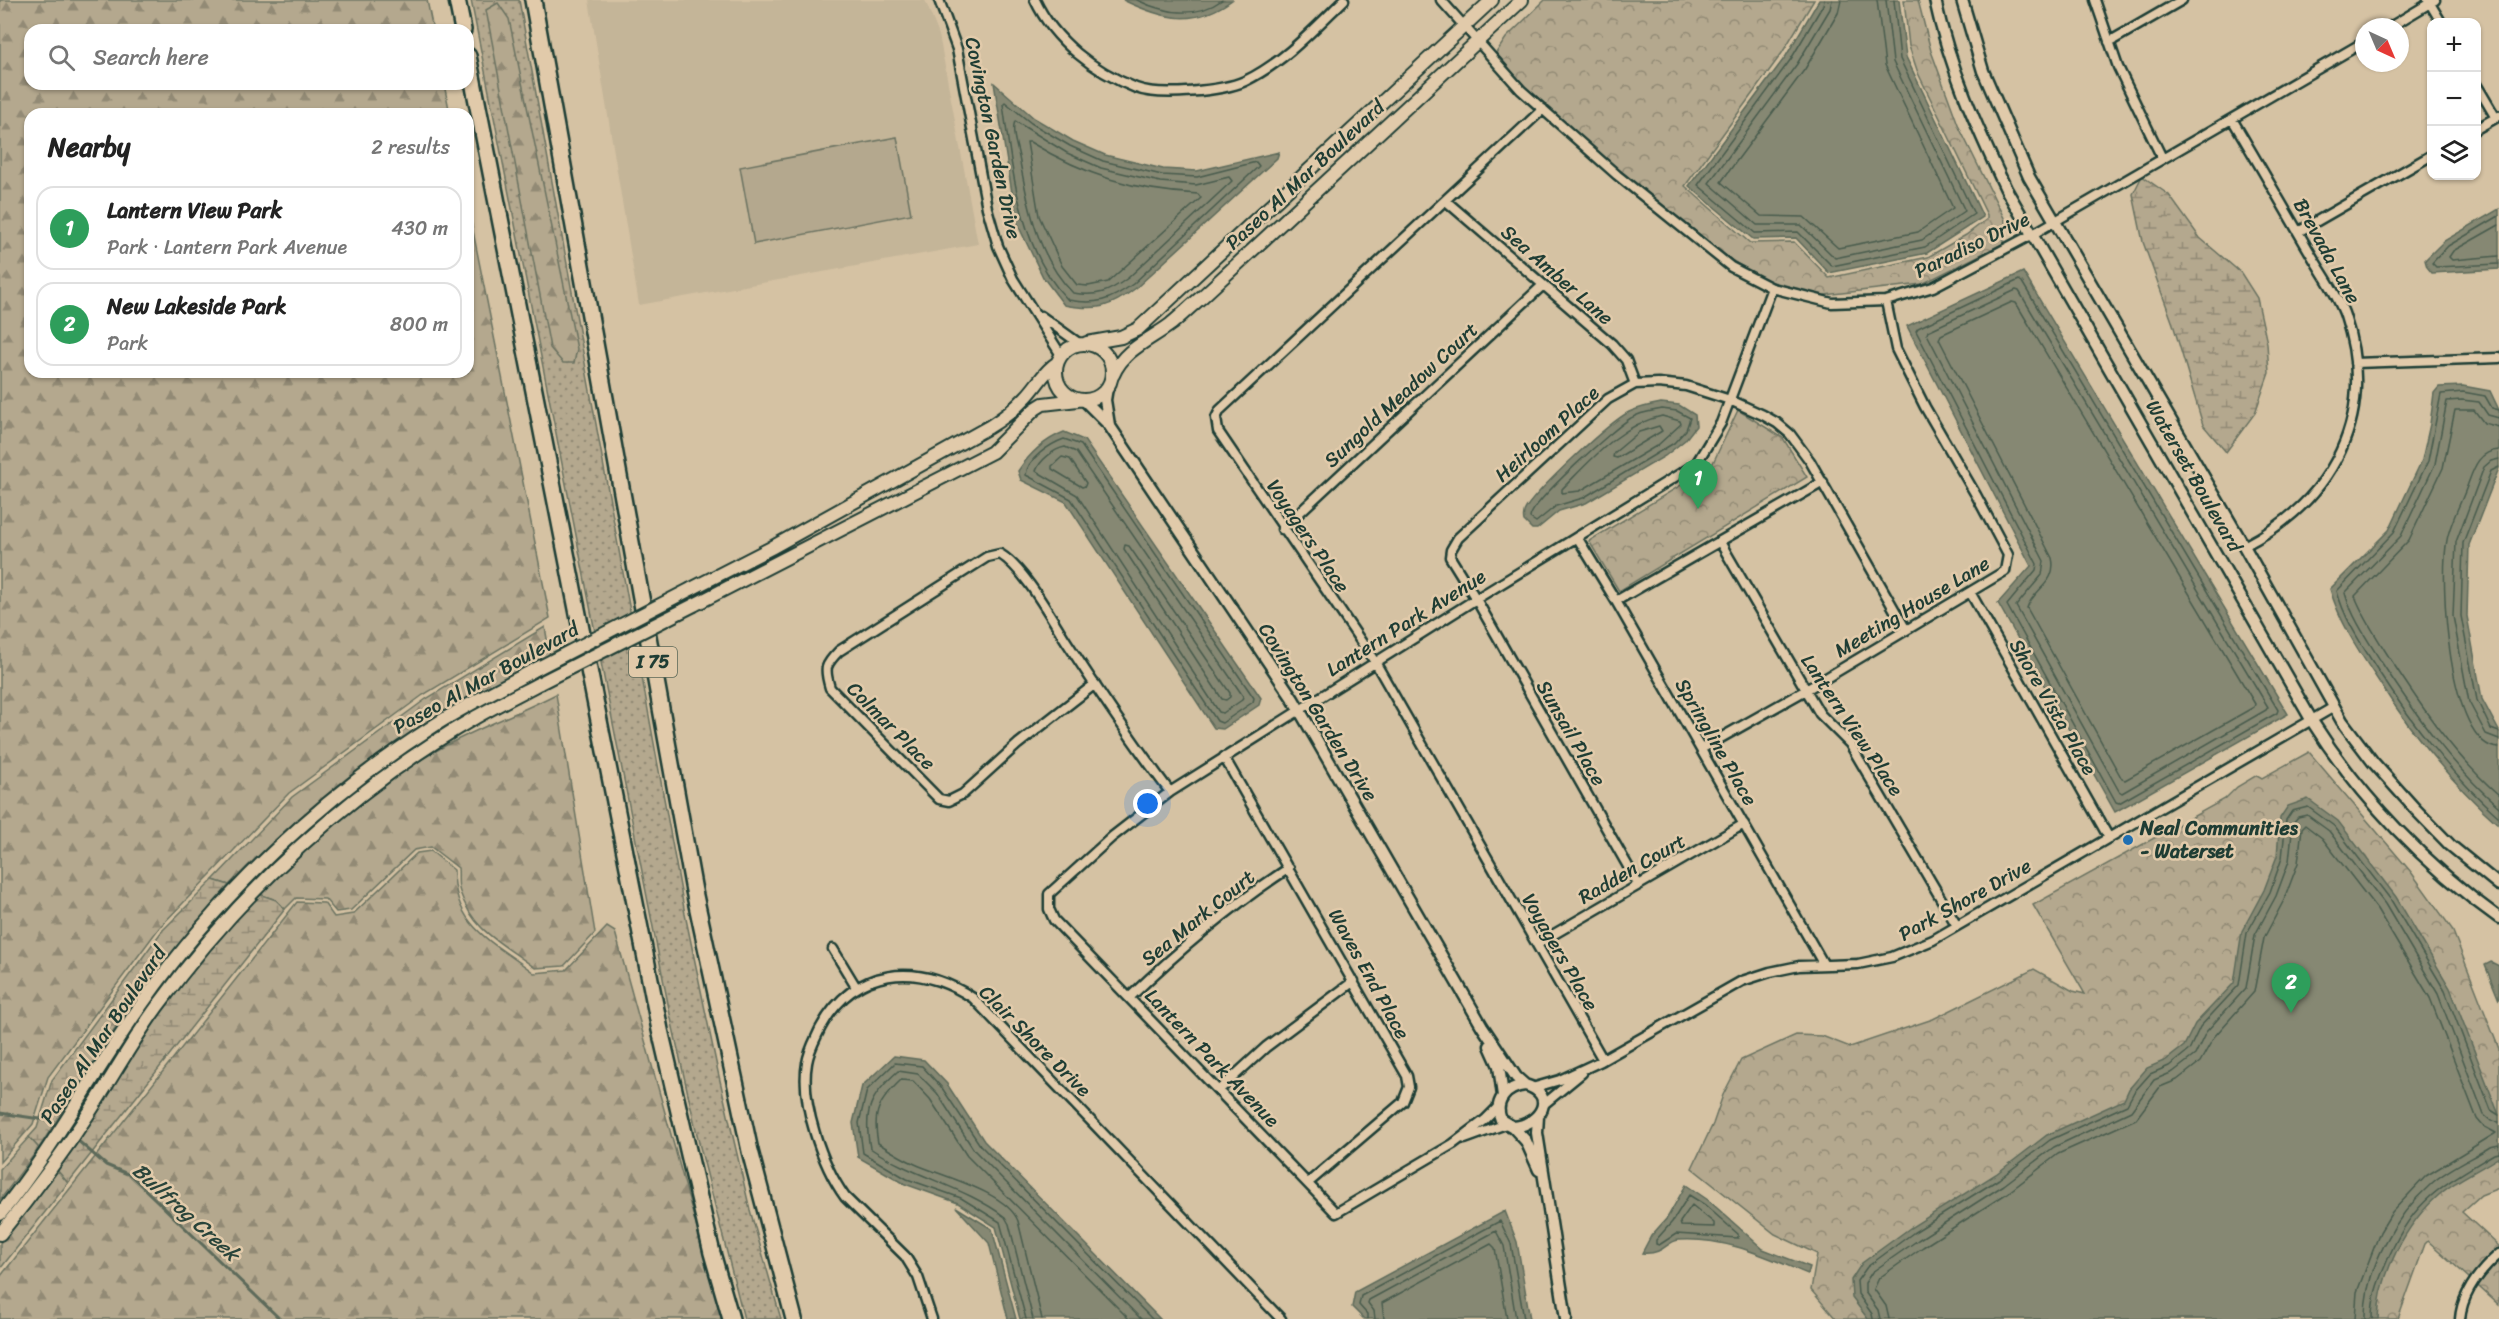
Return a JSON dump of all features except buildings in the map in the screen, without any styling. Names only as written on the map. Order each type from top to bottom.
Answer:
[{"type":"highway","points":[[457,0],[462,24]]},
{"type":"highway","name":"I 75","points":[[533,0],[697,902],[750,1151],[794,1319]]},
{"type":"highway","points":[[474,86],[660,1030],[712,1253],[731,1319]]},
{"type":"main road","name":"Paseo Al Mar Boulevard","points":[[1084,344],[1121,338],[1138,329],[1492,0]]},
{"type":"main road","name":"Paseo Al Mar Boulevard","points":[[1113,375],[1117,365],[1126,355],[1138,344],[1170,325],[1203,296],[1522,0]]},
{"type":"main road","points":[[1084,344],[1096,346],[1107,354],[1113,375],[1107,388],[1097,397],[1081,400],[1069,396],[1059,386],[1056,372],[1059,359],[1073,346],[1084,344]]},
{"type":"main road","name":"Paseo Al Mar Boulevard","points":[[0,1214],[49,1150],[142,1005],[179,955],[246,879],[306,822],[396,751],[457,712],[771,548],[996,423],[1025,398],[1059,359]]},
{"type":"main road","name":"Paseo Al Mar Boulevard","points":[[0,1234],[63,1151],[157,1007],[204,946],[294,852],[377,783],[477,716],[992,452],[1035,409],[1043,405],[1081,400]]},
{"type":"street","name":"Covington Garden Drive","points":[[939,0],[957,50],[992,228],[1013,279],[1035,312],[1059,359]]},
{"type":"street","points":[[1035,0],[1060,38],[1092,66],[1138,89],[1199,93],[1244,81],[1282,58],[1344,0]]},
{"type":"street","name":"Paradiso Drive","points":[[1442,0],[1521,90],[1617,175],[1731,267],[1772,288],[1832,303],[1886,301],[1933,287],[2033,234],[2355,47]]},
{"type":"street","name":"Waterset Boulevard","points":[[1935,0],[1956,73],[1978,129],[2006,189],[2312,721],[2333,754],[2395,826],[2474,900],[2499,918]]},
{"type":"street","name":"Waterset Boulevard","points":[[1962,0],[1983,71],[2030,177],[2244,546],[2334,707],[2373,762],[2416,810],[2450,845],[2499,885]]},
{"type":"street","points":[[2095,0],[2109,42],[2162,158]]},
{"type":"street","points":[[2109,42],[2182,0]]},
{"type":"street","points":[[2404,18],[2431,1],[2439,18]]},
{"type":"street","points":[[2481,92],[2498,117],[2481,126]]},
{"type":"street","name":"Voyagers Place","points":[[1543,109],[1220,410],[1216,418],[1218,431],[1375,662],[1603,1060]]},
{"type":"street","name":"Brevada Lane","points":[[2232,118],[2344,314],[2355,363],[2352,419],[2343,446],[2329,474],[2310,499],[2285,521],[2244,546]]},
{"type":"street","points":[[2298,232],[2427,158]]},
{"type":"street","name":"Sea Amber Lane","points":[[1446,201],[1612,344],[1626,360],[1635,384]]},
{"type":"street","name":"Sungold Meadow Court","points":[[1282,528],[1543,285]]},
{"type":"street","name":"Lantern Park Avenue","points":[[1453,1144],[1336,1213],[1130,996],[1054,920],[1049,909],[1049,894],[1065,877],[1112,837],[1170,792],[1476,599],[1696,464],[1720,423],[1730,400],[1772,288]]},
{"type":"street","name":"Meeting House Lane","points":[[1701,749],[1806,690],[2005,571],[2008,555],[1925,407],[1896,349],[1886,301]]},
{"type":"street","name":"Covington Garden Drive","points":[[1035,312],[1084,344]]},
{"type":"street","points":[[2355,363],[2499,358]]},
{"type":"street","name":"Heirloom Place","points":[[1476,599],[1450,557],[1458,538],[1608,399],[1635,384],[1658,383],[1686,386],[1730,400],[1763,415],[1790,434],[1810,460],[1906,630]]},
{"type":"street","name":"Covington Garden Drive","points":[[1107,388],[1105,400],[1109,425]]},
{"type":"street","name":"Covington Garden Drive","points":[[1081,400],[1109,425],[1299,710],[1482,1026],[1516,1077],[1539,1094],[1543,1105]]},
{"type":"street","points":[[1616,601],[1823,482]]},
{"type":"street","name":"Springline Place","points":[[1577,537],[1824,965]]},
{"type":"street","name":"Lantern View Place","points":[[1720,542],[1820,714],[1850,744],[1957,926]]},
{"type":"street","name":"Colmar Place","points":[[1095,684],[1018,744],[963,794],[949,801],[939,799],[830,688],[825,673],[828,662],[839,651],[987,557],[1000,554],[1013,561],[1095,684],[1131,741],[1170,792]]},
{"type":"street","name":"Shore Vista Place","points":[[1970,592],[2109,838]]},
{"type":"street","name":"Sunsail Place","points":[[1476,599],[1638,884]]},
{"type":"street","name":"Park Shore Drive","points":[[1528,1087],[1560,1080],[1603,1060],[1742,981],[1799,966],[1858,964],[1892,957],[1933,940],[2334,707]]},
{"type":"street","name":"Waves End Place","points":[[1224,757],[1407,1076],[1407,1095],[1394,1110],[1308,1183]]},
{"type":"street","name":"Radden Court","points":[[1537,944],[1744,824]]},
{"type":"street","name":"Sea Mark Court","points":[[1130,996],[1201,932],[1289,868]]},
{"type":"street","points":[[833,949],[856,987]]},
{"type":"street","name":"Clair Shore Drive","points":[[932,1319],[918,1277],[904,1256],[845,1197],[837,1186],[825,1163],[811,1113],[806,1083],[811,1047],[829,1012],[856,987],[881,977],[907,975],[941,982],[956,987],[973,998],[1281,1319]]},
{"type":"street","points":[[1219,1090],[1266,1047],[1354,981]]},
{"type":"street","name":"Covington Garden Drive","points":[[1482,1026],[1498,1066],[1503,1096]]},
{"type":"street","name":"Park Shore Drive","points":[[1543,1105],[1592,1065]]},
{"type":"street","points":[[1453,1144],[1485,1120],[1498,1107],[1503,1096],[1513,1088],[1528,1087]]},
{"type":"street","points":[[1543,1105],[1538,1116],[1537,1133],[1566,1319]]},
{"type":"street","points":[[1498,1107],[1499,1115],[1526,1141],[1547,1187]]},
{"type":"street","points":[[1453,1144],[1509,1126],[1527,1125],[1538,1116]]},
{"type":"street","points":[[2460,1319],[2472,1285],[2488,1263],[2499,1254]]},
{"type":"shaded area","points":[[589,0],[925,0],[939,35],[978,244],[639,305]]},
{"type":"green space","points":[[0,0],[427,0],[432,24],[24,24],[24,90],[445,90],[449,108],[24,108],[24,378],[474,378],[474,236],[550,618],[423,695],[289,793],[159,928],[48,1077],[33,1124],[0,1162]]},
{"type":"green space","points":[[471,0],[519,0],[685,914],[750,1210],[781,1319],[744,1319],[699,1143],[670,1014]]},
{"type":"green space","points":[[1545,0],[1814,0],[1782,53],[1685,186],[1750,243],[1794,242],[1829,278],[1928,257],[1966,235],[1987,219],[1918,73],[1909,46],[1904,0],[1918,0],[1931,51],[1959,127],[2005,220],[2004,243],[1922,284],[1824,295],[1769,281],[1734,262],[1620,171],[1525,87],[1496,53],[1506,38]]},
{"type":"green space","points":[[498,3],[509,19],[577,349],[574,363],[563,363],[550,348],[486,10]]},
{"type":"green space","points":[[897,137],[911,214],[754,244],[740,167]]},
{"type":"green space","points":[[2142,176],[2169,195],[2200,238],[2241,273],[2257,298],[2267,343],[2269,373],[2255,413],[2226,452],[2203,425],[2173,324],[2143,242],[2133,194]]},
{"type":"green space","points":[[1738,410],[1783,438],[1807,477],[1619,591],[1589,541],[1711,467]]},
{"type":"green space","points":[[545,627],[550,656],[454,707],[417,729],[353,773],[310,808],[229,885],[213,880],[292,797],[426,699]]},
{"type":"green space","points":[[556,694],[595,933],[564,966],[535,968],[491,936],[473,918],[466,906],[459,889],[458,868],[431,847],[414,850],[351,910],[336,912],[325,899],[296,898],[285,909],[276,900],[259,894],[345,815],[391,779],[441,748]]},
{"type":"green space","points":[[2309,752],[2411,872],[2452,929],[2499,1049],[2499,1188],[2481,1195],[2462,1212],[2499,1246],[2499,1305],[2428,1241],[2398,1319],[1836,1319],[1811,1290],[1817,1254],[1775,1234],[1692,1168],[1713,1124],[1723,1095],[1741,1060],[1796,1035],[1822,1036],[1850,1047],[1933,1019],[2034,969],[2073,991],[2085,994],[2033,905],[2225,799],[2237,787],[2257,775],[2262,778]]},
{"type":"green space","points":[[431,851],[454,870],[456,890],[461,906],[479,932],[534,973],[566,970],[607,927],[615,932],[722,1319],[0,1319],[0,1277],[297,902],[324,903],[334,917],[353,914],[417,853]]},
{"type":"green space","points":[[213,880],[229,885],[136,995],[39,1148],[29,1137],[37,1128],[52,1080],[162,931]]},
{"type":"green space","points":[[259,894],[276,900],[285,909],[68,1183],[57,1170],[157,1014],[191,968]]},
{"type":"green space","points":[[29,1137],[39,1148],[0,1200],[0,1169]]},
{"type":"green space","points":[[57,1170],[68,1183],[0,1269],[0,1243]]},
{"type":"water","points":[[1123,0],[1232,0],[1205,14],[1178,18],[1152,12]]},
{"type":"water","points":[[1819,0],[1899,0],[1906,57],[1983,217],[1927,253],[1829,273],[1796,238],[1753,239],[1689,186],[1786,56]]},
{"type":"water","points":[[994,83],[1034,118],[1073,141],[1105,155],[1163,169],[1197,171],[1279,152],[1277,158],[1127,295],[1110,304],[1094,308],[1064,305],[1043,277],[1017,223]]},
{"type":"water","points":[[2499,209],[2499,269],[2432,273],[2425,260],[2444,241]]},
{"type":"water","points":[[2023,272],[2288,714],[2115,812],[1998,603],[2031,566],[1907,326]]},
{"type":"water","points":[[2463,386],[2490,391],[2499,410],[2499,468],[2469,545],[2467,616],[2482,699],[2499,731],[2499,825],[2463,791],[2401,715],[2349,633],[2330,589],[2389,530],[2422,460],[2434,393],[2439,387]]},
{"type":"water","points":[[1661,403],[1679,405],[1695,415],[1696,426],[1685,440],[1665,456],[1586,503],[1559,511],[1537,529],[1532,529],[1524,521],[1524,511],[1534,498],[1591,442],[1629,412]]},
{"type":"water","points":[[1064,432],[1084,440],[1261,698],[1259,705],[1223,729],[1214,728],[1066,502],[1021,480],[1018,471],[1027,458],[1044,443]]},
{"type":"water","points":[[2308,799],[2338,821],[2396,897],[2450,988],[2499,1115],[2499,1157],[2440,1194],[2416,1220],[2389,1268],[2383,1285],[2378,1319],[1868,1319],[1852,1298],[1851,1280],[1862,1263],[1910,1228],[1996,1174],[2047,1135],[2124,1100],[2129,1089],[2147,1068],[2166,1060],[2184,1046],[2195,1024],[2234,983],[2242,931],[2264,890],[2277,856],[2280,818],[2288,806]]},
{"type":"water","points":[[2491,962],[2499,966],[2499,1000],[2485,965]]},
{"type":"water","points":[[894,1056],[924,1060],[947,1084],[984,1141],[1160,1319],[1020,1319],[996,1227],[958,1203],[905,1184],[858,1157],[853,1123],[862,1086]]},
{"type":"water","points":[[1686,1185],[1708,1200],[1763,1249],[1810,1267],[1808,1274],[1761,1255],[1713,1242],[1679,1240],[1656,1252],[1642,1253],[1651,1236],[1667,1218]]},
{"type":"water","points":[[956,1207],[992,1229],[1016,1319],[1008,1319],[989,1243]]},
{"type":"water","points":[[1505,1211],[1517,1242],[1530,1319],[1364,1319],[1352,1307],[1355,1292]]},
{"type":"waterway","name":"Bullfrog Creek","points":[[0,1113],[47,1120],[59,1127]]},
{"type":"waterway","name":"Bullfrog Creek","points":[[76,1139],[106,1165],[130,1175],[280,1319]]},
{"type":"place","name":"Lantern View Park","points":[[1698,509]]},
{"type":"place","name":"Neal Communities - Waterset","points":[[2128,840]]},
{"type":"place","name":"New Lakeside Park","points":[[2291,1013]]}]
